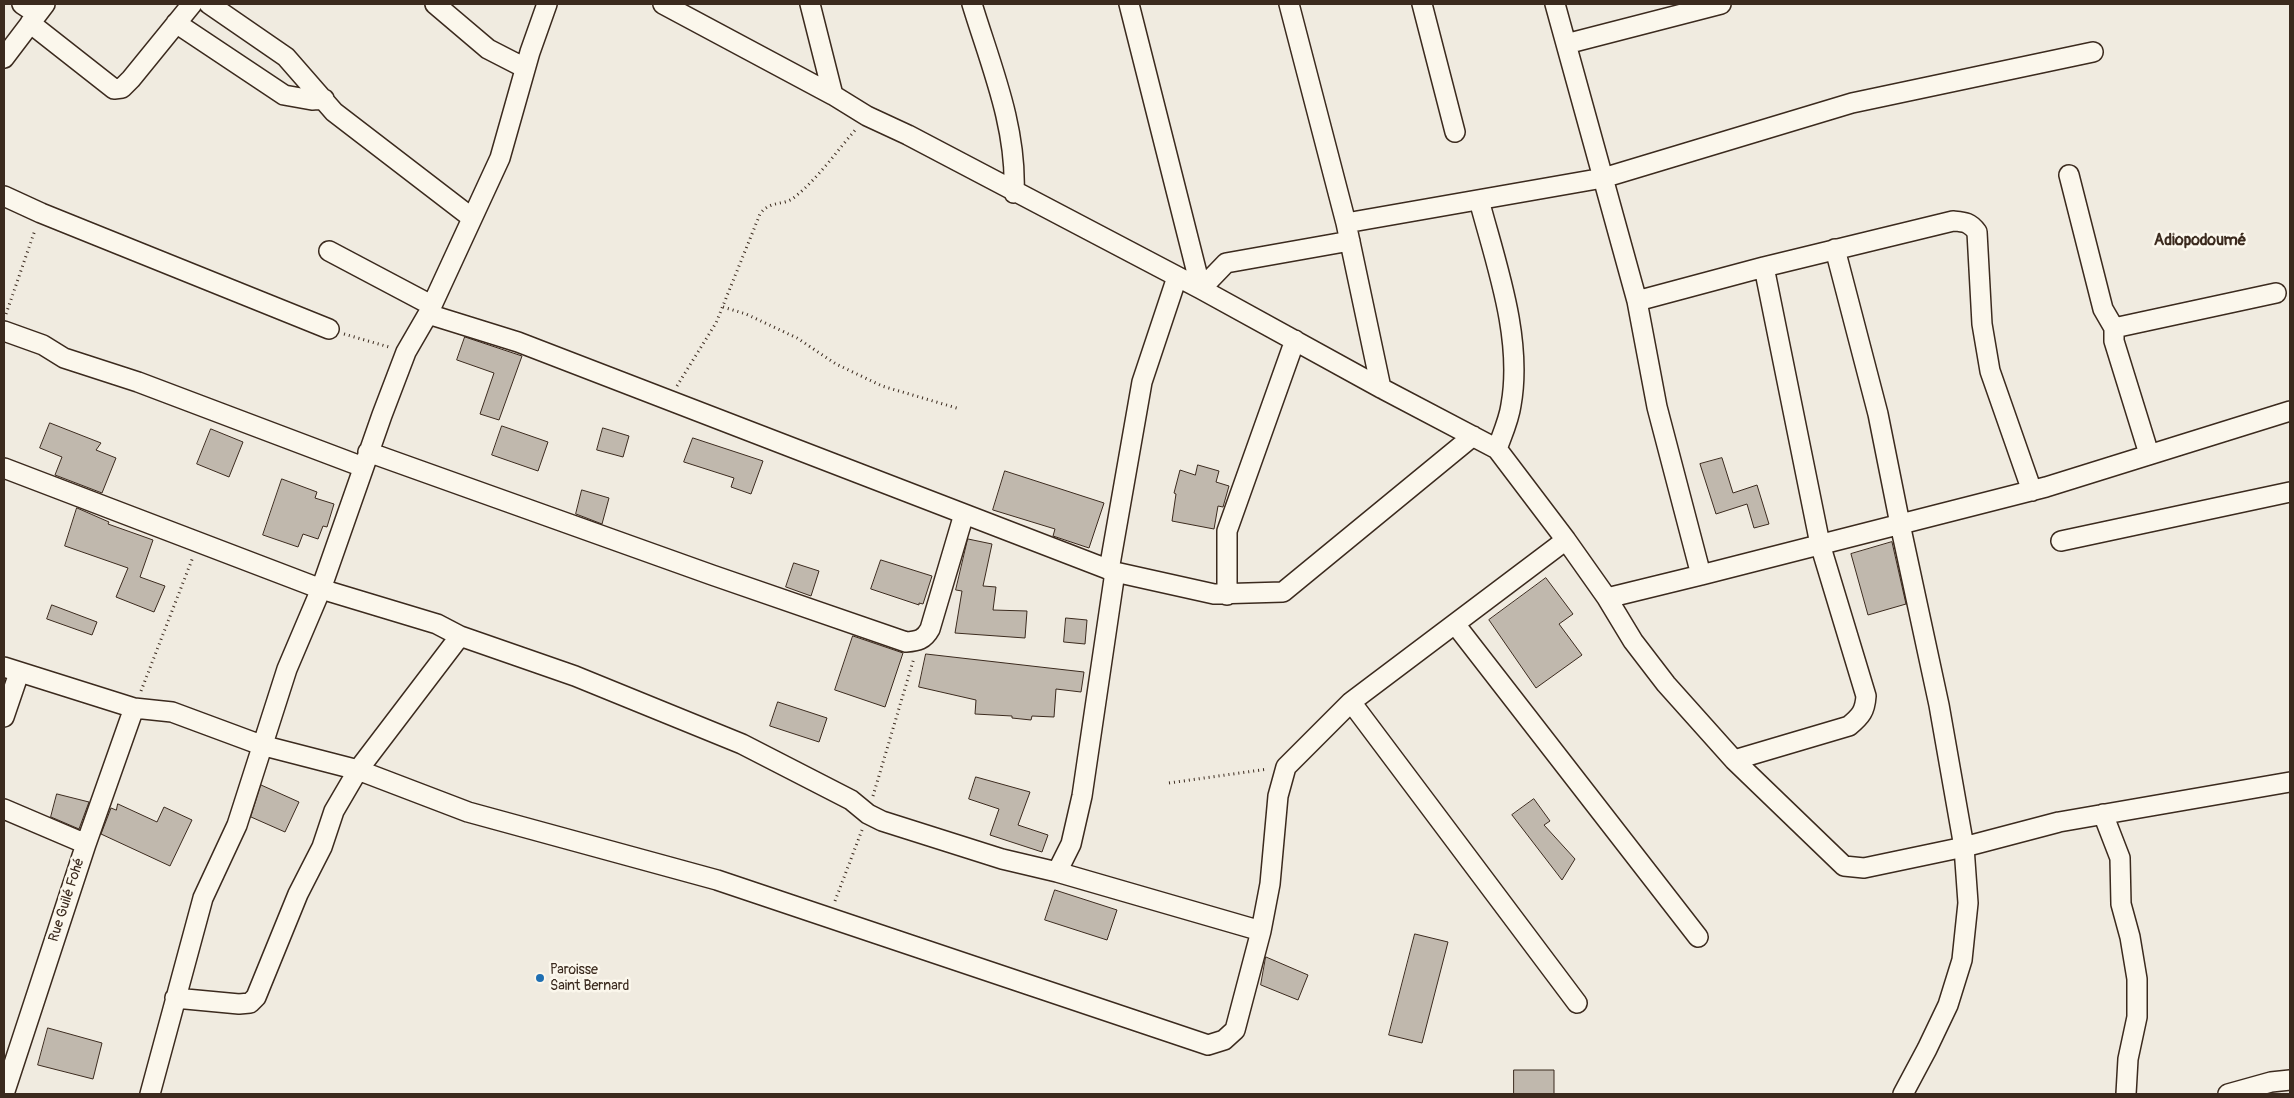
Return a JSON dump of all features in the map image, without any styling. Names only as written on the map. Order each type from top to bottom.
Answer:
[{"type":"street","points":[[4,58],[33,11],[114,89],[122,88],[192,4]]},
{"type":"street","points":[[209,4],[286,57],[334,112],[472,218]]},
{"type":"street","points":[[435,4],[488,49],[525,68]]},
{"type":"street","points":[[150,1094],[203,898],[237,825],[261,745],[287,669],[320,588],[406,352],[430,310],[500,158],[525,68],[547,4]]},
{"type":"street","points":[[663,4],[833,95],[867,116],[908,135],[1177,277],[1497,449],[1566,540],[1607,598],[1633,641],[1666,684],[1734,760],[1844,866],[1864,868],[1964,847],[2059,822],[2290,782]]},
{"type":"street","points":[[810,4],[833,95]]},
{"type":"street","points":[[972,4],[1011,134],[1015,166],[1014,192]]},
{"type":"street","points":[[1129,4],[1201,290]]},
{"type":"street","points":[[1289,4],[1346,223],[1381,388]]},
{"type":"street","points":[[1422,4],[1455,132]]},
{"type":"street","points":[[1555,4],[1637,301],[1657,407],[1701,574]]},
{"type":"street","points":[[1566,44],[1722,4]]},
{"type":"street","points":[[176,23],[284,95],[312,100],[324,99]]},
{"type":"street","points":[[1346,223],[1603,178],[1852,103],[2093,52]]},
{"type":"street","points":[[2069,175],[2103,309],[2114,328],[2114,341],[2149,454]]},
{"type":"street","points":[[4,196],[41,213],[329,329]]},
{"type":"street","points":[[1478,200],[1508,308],[1513,366],[1511,406],[1497,449]]},
{"type":"street","points":[[1637,301],[1953,220],[1966,222],[1972,225],[1977,232],[1982,324],[1990,371],[2032,491]]},
{"type":"street","points":[[1201,290],[1226,264],[1350,241]]},
{"type":"street","points":[[1835,249],[1878,414],[1939,705],[1964,847],[1968,904],[1962,960],[1948,1006],[1928,1049],[1902,1094]]},
{"type":"street","points":[[329,251],[430,310],[518,342],[1112,571],[1214,594],[1283,592],[1473,436]]},
{"type":"street","points":[[1734,760],[1850,726],[1863,715],[1866,696],[1820,544],[1764,267]]},
{"type":"street","points":[[1057,872],[1070,844],[1082,796],[1112,571],[1142,382],[1177,277]]},
{"type":"street","points":[[2114,328],[2276,293]]},
{"type":"street","points":[[4,331],[43,345],[64,358],[906,642],[925,637],[930,629],[964,514]]},
{"type":"street","points":[[1227,594],[1227,531],[1295,340]]},
{"type":"street","points":[[1607,598],[2032,491],[2290,411]]},
{"type":"street","points":[[4,468],[320,588],[437,624],[460,636],[575,676],[742,744],[851,800],[868,814],[882,821],[1002,859],[1057,872],[1261,931]]},
{"type":"street","points":[[2061,541],[2290,492]]},
{"type":"street","points":[[4,717],[11,670],[134,708],[172,712],[261,745],[358,770],[468,812],[717,880],[1208,1045],[1224,1040],[1235,1030],[1261,931],[1270,884],[1278,796],[1286,767],[1351,702],[1566,540]]},
{"type":"street","points":[[1455,624],[1698,937]]},
{"type":"street","points":[[175,998],[239,1004],[250,1003],[256,997],[298,894],[322,846],[334,811],[358,770],[460,636]]},
{"type":"street","points":[[1351,702],[1576,1003]]},
{"type":"street","name":"Rue Guilé Fohé","points":[[4,1094],[86,844],[134,708]]},
{"type":"street","points":[[4,809],[86,844]]},
{"type":"street","points":[[2103,814],[2120,858],[2121,904],[2130,937],[2137,979],[2137,1017],[2128,1058],[2126,1094]]},
{"type":"street","points":[[2228,1094],[2271,1082],[2290,1080]]},
{"type":"path","points":[[667,401],[716,323],[764,208],[788,201],[800,192],[867,116]]},
{"type":"path","points":[[4,319],[41,213]]},
{"type":"path","points":[[724,307],[746,314],[797,338],[836,364],[882,386],[960,409]]},
{"type":"path","points":[[329,329],[406,352]]},
{"type":"path","points":[[134,708],[199,543]]},
{"type":"path","points":[[829,918],[868,814],[919,640]]},
{"type":"path","points":[[1169,783],[1286,767]]},
{"type":"building","points":[[465,337],[522,356],[499,420],[480,414],[494,373],[457,360]]},
{"type":"building","points":[[50,423],[101,443],[96,450],[116,458],[102,493],[55,475],[62,457],[40,448]]},
{"type":"building","points":[[502,426],[548,442],[538,471],[492,455]]},
{"type":"building","points":[[603,428],[629,436],[623,457],[597,450]]},
{"type":"building","points":[[211,429],[243,442],[229,477],[197,464]]},
{"type":"building","points":[[693,438],[763,461],[751,494],[731,487],[734,478],[684,462]]},
{"type":"building","points":[[1722,458],[1733,493],[1757,485],[1769,524],[1754,528],[1747,504],[1716,514],[1700,464]]},
{"type":"building","points":[[1198,465],[1219,471],[1216,482],[1229,486],[1223,507],[1218,506],[1214,529],[1172,521],[1176,494],[1174,493],[1180,470],[1195,475]]},
{"type":"building","points":[[1005,471],[1104,503],[1089,548],[1053,536],[1055,529],[993,510]]},
{"type":"building","points":[[282,479],[317,492],[315,498],[334,504],[327,527],[323,526],[318,539],[303,534],[298,547],[263,535]]},
{"type":"building","points":[[582,490],[609,498],[602,524],[576,514]]},
{"type":"building","points":[[77,508],[109,522],[108,524],[153,540],[140,577],[165,586],[154,612],[116,597],[128,568],[65,546]]},
{"type":"building","points":[[968,539],[992,544],[983,586],[996,587],[993,610],[1027,611],[1025,638],[955,633],[962,591],[956,590]]},
{"type":"building","points":[[1892,542],[1906,604],[1868,615],[1851,554]]},
{"type":"building","points":[[881,560],[932,576],[923,604],[919,603],[919,605],[871,589]]},
{"type":"building","points":[[794,563],[819,571],[811,596],[786,587]]},
{"type":"building","points":[[1546,578],[1573,614],[1559,624],[1582,655],[1536,688],[1489,620]]},
{"type":"building","points":[[52,605],[97,622],[92,635],[47,619]]},
{"type":"building","points":[[1066,618],[1087,620],[1085,644],[1064,642]]},
{"type":"building","points":[[853,636],[903,653],[885,707],[835,690]]},
{"type":"building","points":[[926,654],[1084,672],[1081,692],[1056,689],[1054,717],[1032,716],[1031,720],[1012,718],[1012,716],[975,714],[976,700],[919,687]]},
{"type":"building","points":[[778,702],[827,718],[819,742],[770,726]]},
{"type":"building","points":[[976,777],[1030,792],[1018,825],[1048,835],[1042,852],[990,835],[999,809],[969,799]]},
{"type":"building","points":[[261,785],[299,802],[285,832],[251,817]]},
{"type":"building","points":[[57,794],[89,802],[79,829],[51,817]]},
{"type":"building","points":[[1534,799],[1550,821],[1544,825],[1575,859],[1562,880],[1512,815]]},
{"type":"building","points":[[118,804],[157,822],[164,807],[192,820],[170,866],[101,834],[111,808],[116,810]]},
{"type":"building","points":[[1055,890],[1117,910],[1107,940],[1045,920]]},
{"type":"building","points":[[1415,934],[1448,942],[1422,1043],[1389,1035]]},
{"type":"building","points":[[1266,957],[1308,975],[1298,1000],[1261,985]]},
{"type":"building","points":[[48,1028],[102,1043],[93,1079],[38,1065]]},
{"type":"building","points":[[1514,1070],[1554,1070],[1554,1094],[1514,1094]]},
{"type":"place","name":"Paroisse Saint Bernard","points":[[540,978]]},
{"type":"district","name":"Adiopodoumé","points":[[2200,241]]}]
